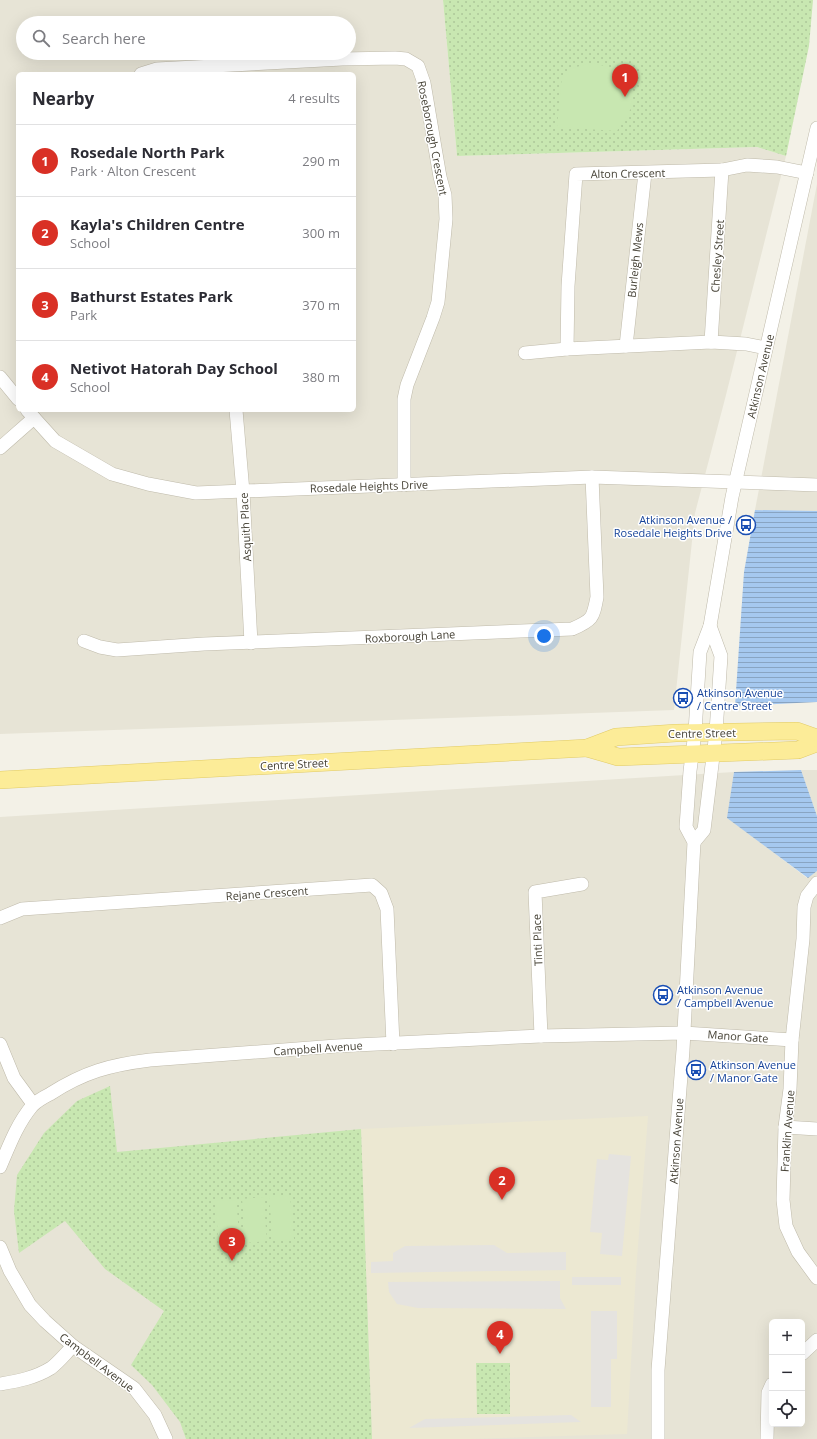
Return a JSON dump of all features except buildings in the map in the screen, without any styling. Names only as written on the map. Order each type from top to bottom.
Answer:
[{"type":"main road","name":"Centre Street","points":[[0,780],[587,748],[616,737],[695,732],[797,731],[817,738]]},
{"type":"main road","name":"Centre Street","points":[[587,748],[618,757],[798,750],[817,743]]},
{"type":"street","name":"Roseborough Crescent","points":[[356,59],[400,58],[406,59],[418,66],[424,83],[440,177],[445,195],[446,219],[438,302],[407,385],[404,399],[404,485]]},
{"type":"street","name":"Roseborough Crescent","points":[[147,72],[157,69],[324,60]]},
{"type":"street","name":"Atkinson Avenue","points":[[658,1439],[658,1370],[684,1033],[694,842],[686,827],[695,732],[700,652],[710,626],[731,504],[817,128]]},
{"type":"street","name":"Alton Crescent","points":[[566,349],[568,286],[576,174],[722,170],[747,165],[777,167],[807,173]]},
{"type":"street","name":"Chesley Street","points":[[711,342],[722,170]]},
{"type":"street","name":"Burleigh Mews","points":[[626,346],[645,173]]},
{"type":"street","points":[[525,353],[566,349],[711,342],[746,344],[766,348]]},
{"type":"street","points":[[0,376],[16,396]]},
{"type":"street","name":"Asquith Place","points":[[236,412],[243,492],[251,643]]},
{"type":"street","name":"Rosedale Heights Drive","points":[[31,414],[55,441],[112,474],[148,484],[196,493],[592,477],[817,484]]},
{"type":"street","points":[[0,448],[31,414]]},
{"type":"street","name":"Roxborough Lane","points":[[84,641],[100,647],[117,650],[204,644],[572,629],[583,624],[594,615],[597,597],[592,477]]},
{"type":"street","name":"Atkinson Avenue","points":[[694,842],[704,830],[716,732],[721,656],[710,626]]},
{"type":"street","name":"Franklin Avenue","points":[[817,883],[807,896],[804,907],[803,939],[792,1040],[783,1200],[786,1226],[798,1252],[817,1278]]},
{"type":"street","name":"Tinti Place","points":[[541,1036],[534,892],[582,884]]},
{"type":"street","name":"Rejane Crescent","points":[[0,918],[22,909],[372,885],[381,893],[387,909],[393,1044]]},
{"type":"street","name":"Campbell Avenue","points":[[0,1168],[14,1134],[33,1104],[73,1080],[95,1071],[126,1063],[336,1046],[541,1036],[684,1033]]},
{"type":"street","name":"Manor Gate","points":[[684,1033],[792,1040]]},
{"type":"street","points":[[0,1044],[14,1078],[33,1104]]},
{"type":"street","points":[[786,1127],[817,1129]]},
{"type":"street","name":"Campbell Avenue","points":[[0,1248],[10,1271],[30,1305],[73,1346],[134,1388],[155,1414],[166,1439]]},
{"type":"street","points":[[805,1351],[817,1340]]},
{"type":"street","points":[[0,1384],[29,1379],[43,1372],[52,1367],[73,1346]]},
{"type":"street","points":[[767,1439],[769,1391]]},
{"type":"shaded area","points":[[0,0],[443,0],[457,156],[757,147],[786,156],[695,513],[674,710],[0,734]]},
{"type":"shaded area","points":[[817,184],[817,511],[755,510]]},
{"type":"shaded area","points":[[801,770],[817,770],[817,816]]},
{"type":"shaded area","points":[[734,772],[728,818],[807,878],[817,871],[817,1439],[0,1439],[0,817]]},
{"type":"shaded area","points":[[648,1116],[636,1272],[627,1434],[470,1439],[372,1439],[361,1129]]},
{"type":"shaded area","points":[[609,1154],[631,1156],[622,1256],[600,1254],[602,1233],[590,1232],[597,1159],[608,1160]]},
{"type":"shaded area","points":[[494,1245],[507,1253],[566,1252],[566,1270],[371,1273],[371,1262],[393,1261],[393,1253],[405,1246]]},
{"type":"shaded area","points":[[572,1277],[621,1277],[621,1285],[572,1285]]},
{"type":"shaded area","points":[[560,1281],[560,1298],[566,1309],[418,1308],[397,1304],[389,1292],[388,1282]]},
{"type":"shaded area","points":[[591,1311],[617,1311],[617,1359],[611,1359],[611,1407],[591,1407]]},
{"type":"shaded area","points":[[571,1415],[581,1422],[409,1428],[425,1419]]},
{"type":"green space","points":[[443,0],[813,0],[809,46],[786,156],[757,147],[457,156]]},
{"type":"green space","points":[[593,63],[616,69],[631,82],[632,107],[617,131],[557,127],[562,76],[572,68]]},
{"type":"green space","points":[[110,1086],[117,1152],[361,1129],[372,1439],[186,1439],[180,1422],[152,1385],[131,1365],[164,1311],[105,1269],[65,1221],[19,1253],[14,1211],[17,1175],[44,1133],[77,1101]]},
{"type":"green space","points":[[290,1195],[294,1239],[273,1241],[269,1197]]},
{"type":"green space","points":[[263,1197],[267,1241],[246,1243],[242,1199]]},
{"type":"green space","points":[[236,1200],[240,1244],[219,1246],[215,1201]]},
{"type":"green space","points":[[476,1363],[510,1363],[510,1414],[477,1414]]},
{"type":"water","points":[[755,510],[817,511],[817,702],[735,706],[744,572]]},
{"type":"water","points":[[801,770],[817,816],[817,871],[808,878],[727,818],[734,772]]},
{"type":"place","name":"Rosedale North Park","points":[[625,97]]},
{"type":"place","name":"Atkinson Avenue / Rosedale Heights Drive","points":[[746,525]]},
{"type":"place","name":"Atkinson Avenue / Centre Street","points":[[683,698]]},
{"type":"place","name":"Atkinson Avenue / Campbell Avenue","points":[[663,995]]},
{"type":"place","name":"Atkinson Avenue / Manor Gate","points":[[696,1070]]},
{"type":"place","name":"Kayla's Children Centre","points":[[502,1200]]},
{"type":"place","name":"Bathurst Estates Park","points":[[232,1261]]},
{"type":"place","name":"Netivot Hatorah Day School","points":[[500,1354]]}]
